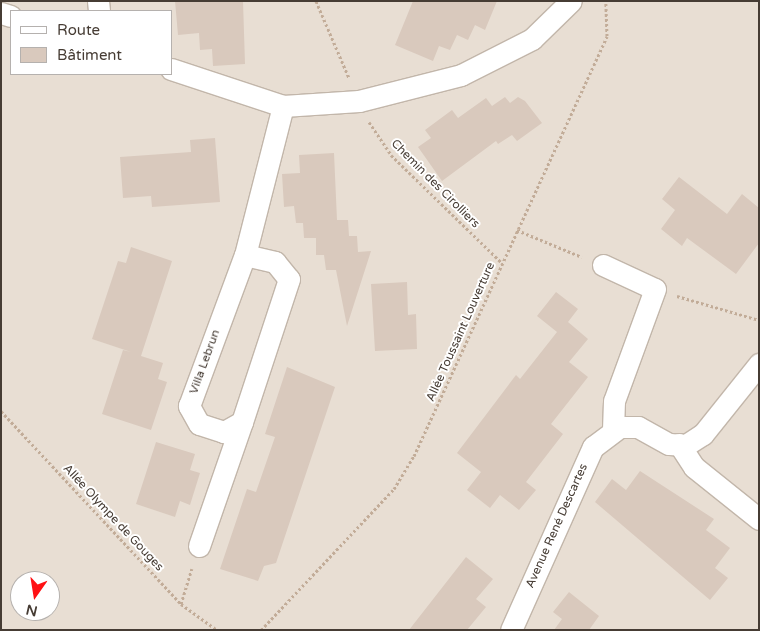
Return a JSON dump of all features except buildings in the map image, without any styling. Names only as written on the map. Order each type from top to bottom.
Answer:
[{"type":"street","points":[[172,69],[283,106],[359,101],[461,75],[532,39],[572,1]]},
{"type":"street","name":"Villa Lebrun","points":[[242,422],[224,432],[199,424],[189,406],[245,255],[283,106]]},
{"type":"street","points":[[199,546],[289,279],[275,262],[245,255]]},
{"type":"street","points":[[603,266],[654,289],[614,401],[613,430],[638,427],[669,444],[679,444],[703,434],[759,364]]},
{"type":"street","name":"Avenue René Descartes","points":[[511,630],[579,472],[593,447],[613,430]]},
{"type":"street","points":[[679,444],[694,467],[759,519]]},
{"type":"path","name":"Chemin des Cirolliers","points":[[316,1],[359,101],[391,155],[502,263]]},
{"type":"path","name":"Allée Toussaint Louverture","points":[[261,630],[394,489],[414,456],[607,36],[606,1]]},
{"type":"path","points":[[517,230],[603,266]]},
{"type":"path","points":[[654,289],[759,320]]},
{"type":"path","name":"Allée Olympe de Gouges","points":[[1,411],[181,604],[217,630]]},
{"type":"path","points":[[181,604],[199,546]]},
{"type":"shaded area","points":[[1,1],[759,1],[759,630],[1,630]]}]
